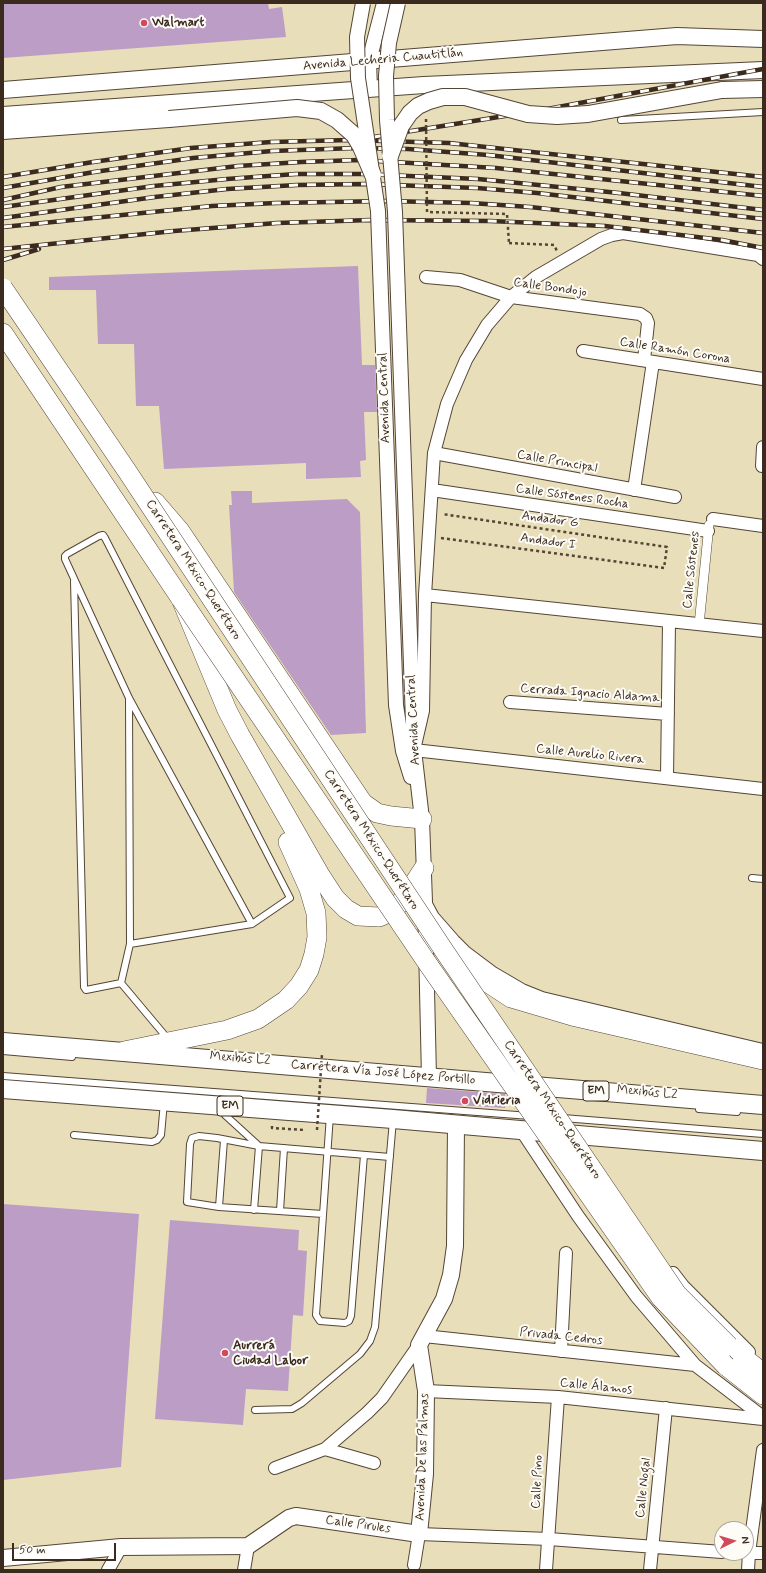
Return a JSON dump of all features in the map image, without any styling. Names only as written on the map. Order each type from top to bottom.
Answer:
[{"type":"highway","name":"Carretera México-Querétaro","points":[[3,288],[127,472],[445,952],[677,1294],[729,1346],[763,1373]]},
{"type":"highway","name":"Carretera México-Querétaro","points":[[3,333],[430,967],[661,1298],[726,1366],[763,1395]]},
{"type":"highway","points":[[127,472],[180,531],[363,803],[377,813],[422,819]]},
{"type":"highway","points":[[181,599],[227,710],[320,875],[335,898],[346,909],[358,916],[371,918],[379,917],[394,911],[424,868]]},
{"type":"highway","points":[[124,1051],[227,1030],[258,1019],[286,1000],[299,986],[309,970],[317,937],[316,913],[309,889],[240,735]]},
{"type":"highway","points":[[445,952],[473,974],[511,998],[572,1016],[763,1060]]},
{"type":"main road","name":"Avenida Lecheria Cuautitlán","points":[[3,90],[677,36],[763,39]]},
{"type":"main road","name":"Avenida Lecheria Cuautitlán","points":[[3,115],[432,84],[763,70]]},
{"type":"main road","points":[[390,156],[400,126],[410,113],[418,106],[442,97],[465,98],[528,114],[557,116],[588,114],[722,90],[763,89]]},
{"type":"main road","points":[[3,131],[297,108],[321,110],[337,120],[354,135],[361,147],[373,176]]},
{"type":"main road","name":"Carretera Vía José López Portillo","points":[[3,1042],[429,1076],[763,1105]]},
{"type":"main road","name":"EM","points":[[3,1089],[456,1124],[763,1151]]},
{"type":"main road","points":[[421,1341],[444,1299],[452,1268],[455,1246],[456,1124]]},
{"type":"main road","name":"Avenida De las Palmas","points":[[419,1534],[425,1474],[426,1391],[421,1341]]},
{"type":"main road","name":"Calle Pirules","points":[[248,1546],[290,1518],[296,1516],[419,1534]]},
{"type":"main road","points":[[3,1558],[121,1547],[248,1546]]},
{"type":"street","name":"Avenida Central","points":[[363,3],[357,37],[358,78],[378,211],[396,705],[403,751],[409,772],[418,792]]},
{"type":"street","points":[[370,89],[370,61],[384,3]]},
{"type":"street","name":"Avenida Central","points":[[398,3],[389,42],[386,76],[390,156],[395,212],[414,750],[422,819],[429,1076]]},
{"type":"street","points":[[414,750],[423,711],[425,595],[434,453],[447,404],[466,360],[487,325],[511,297],[536,277],[601,239],[623,233],[758,255],[763,259]]},
{"type":"street","name":"Calle Bondojo","points":[[426,277],[460,280],[511,297],[640,314],[646,318],[648,323],[649,361]]},
{"type":"street","name":"Calle Ramón Corona","points":[[583,351],[763,379]]},
{"type":"street","points":[[634,490],[649,361]]},
{"type":"street","points":[[762,466],[763,447]]},
{"type":"street","name":"Calle Principal","points":[[434,453],[634,490],[675,496]]},
{"type":"street","name":"Calle Sóstenes Rocha","points":[[432,490],[708,531]]},
{"type":"street","points":[[713,519],[763,526]]},
{"type":"street","name":"Calle Sóstenes","points":[[699,625],[708,531],[710,521],[713,519]]},
{"type":"street","points":[[425,595],[763,631]]},
{"type":"street","points":[[667,778],[669,622]]},
{"type":"street","name":"Cerrada Ignacio Aldama","points":[[510,702],[668,714]]},
{"type":"street","name":"Calle Aurelio Rivera","points":[[414,750],[763,789]]},
{"type":"street","points":[[425,902],[432,916],[465,952],[493,973],[522,990],[542,998],[763,1050]]},
{"type":"street","points":[[521,1130],[578,1216],[636,1296],[695,1365],[763,1418]]},
{"type":"street","points":[[576,1135],[580,1146],[602,1180],[682,1286],[763,1368]]},
{"type":"street","points":[[561,1351],[566,1253]]},
{"type":"street","points":[[275,1468],[325,1449],[367,1413],[382,1398],[421,1341]]},
{"type":"street","name":"Privada Cedros","points":[[421,1341],[561,1351],[695,1365]]},
{"type":"street","name":"Calle Álamos","points":[[426,1391],[558,1396],[763,1418]]},
{"type":"street","name":"Calle Pino","points":[[546,1570],[558,1396]]},
{"type":"street","name":"Calle Nogal","points":[[650,1570],[666,1408]]},
{"type":"street","points":[[325,1449],[374,1463]]},
{"type":"street","points":[[752,1521],[763,1450]]},
{"type":"street","points":[[414,1565],[419,1534]]},
{"type":"street","name":"Calle Pirules","points":[[419,1534],[549,1539],[714,1552]]},
{"type":"street","points":[[244,1570],[248,1546]]},
{"type":"street","points":[[108,1570],[121,1547]]},
{"type":"lane","points":[[621,120],[763,112]]},
{"type":"lane","points":[[130,944],[252,924],[290,898],[103,535],[65,556],[129,698],[252,924]]},
{"type":"lane","points":[[74,577],[84,987],[86,990],[121,983]]},
{"type":"lane","points":[[121,983],[130,944],[129,698]]},
{"type":"lane","points":[[752,878],[763,879]]},
{"type":"lane","points":[[121,983],[170,1042]]},
{"type":"lane","points":[[3,1051],[82,1057]]},
{"type":"lane","points":[[3,1076],[541,1117]]},
{"type":"lane","points":[[411,1083],[451,1086]]},
{"type":"lane","points":[[506,1091],[554,1095]]},
{"type":"lane","points":[[74,1135],[152,1142],[157,1140],[161,1135],[164,1101]]},
{"type":"lane","points":[[218,1105],[225,1115],[259,1146]]},
{"type":"lane","name":"Mexibús L2","points":[[689,1108],[742,1112]]},
{"type":"lane","points":[[330,1114],[316,1314],[320,1321],[345,1323],[349,1321],[351,1316],[364,1155]]},
{"type":"lane","points":[[549,1117],[763,1134]]},
{"type":"lane","points":[[255,1410],[292,1409],[302,1403],[360,1354],[370,1341],[375,1327],[393,1119]]},
{"type":"lane","points":[[324,1214],[219,1207],[187,1202],[186,1196],[190,1144],[192,1138],[198,1136],[259,1146],[390,1156]]},
{"type":"lane","points":[[219,1207],[224,1140]]},
{"type":"lane","points":[[254,1210],[259,1146]]},
{"type":"lane","points":[[280,1211],[284,1148]]},
{"type":"path","points":[[426,116],[427,212],[507,214],[509,243],[554,245],[563,261]]},
{"type":"path","name":"Andador G","points":[[430,513],[667,547],[664,568]]},
{"type":"path","name":"Andador I","points":[[429,537],[664,568]]},
{"type":"path","points":[[317,1130],[322,1054]]},
{"type":"building","name":"Walmart","points":[[3,3],[268,3],[269,9],[282,7],[286,37],[3,58]]},
{"type":"building","points":[[358,266],[362,365],[375,365],[377,412],[364,412],[366,460],[360,461],[361,477],[306,479],[306,463],[164,469],[159,406],[136,406],[134,344],[98,344],[96,290],[49,290],[49,277]]},
{"type":"building","points":[[231,491],[252,491],[252,503],[347,499],[360,512],[366,733],[331,735],[234,592],[229,505],[232,505]]},
{"type":"building","points":[[427,1088],[505,1094],[505,1108],[426,1103]]},
{"type":"building","points":[[3,1204],[139,1214],[121,1467],[3,1480]]},
{"type":"building","name":"Aurrerá Ciudad Labor","points":[[170,1220],[299,1230],[298,1250],[307,1251],[303,1316],[293,1315],[288,1391],[246,1389],[243,1425],[155,1419]]},
{"type":"railway","points":[[374,137],[542,110],[763,69]]},
{"type":"railway","points":[[3,177],[191,148],[271,142],[350,140],[449,143],[763,177]]},
{"type":"railway","points":[[3,188],[94,172],[193,158],[272,151],[356,148],[408,149],[488,155],[763,187]]},
{"type":"railway","points":[[3,200],[61,187],[238,166],[359,160],[496,168],[763,196]]},
{"type":"railway","points":[[3,207],[154,186],[227,179],[296,174],[363,174],[478,179],[619,193],[763,210]]},
{"type":"railway","points":[[3,218],[155,197],[227,189],[297,185],[365,184],[477,188],[537,193],[763,219]]},
{"type":"railway","points":[[3,227],[212,206],[386,201],[471,203],[530,207],[763,233]]},
{"type":"railway","points":[[3,249],[174,231],[277,223],[371,220],[490,221],[605,226],[722,240],[763,248]]},
{"type":"railway","points":[[3,260],[39,249]]},
{"type":"place","name":"Walmart","points":[[144,23]]},
{"type":"place","name":"Vidrieria","points":[[465,1101]]},
{"type":"place","name":"Aurrerá Ciudad Labor","points":[[225,1353]]}]
